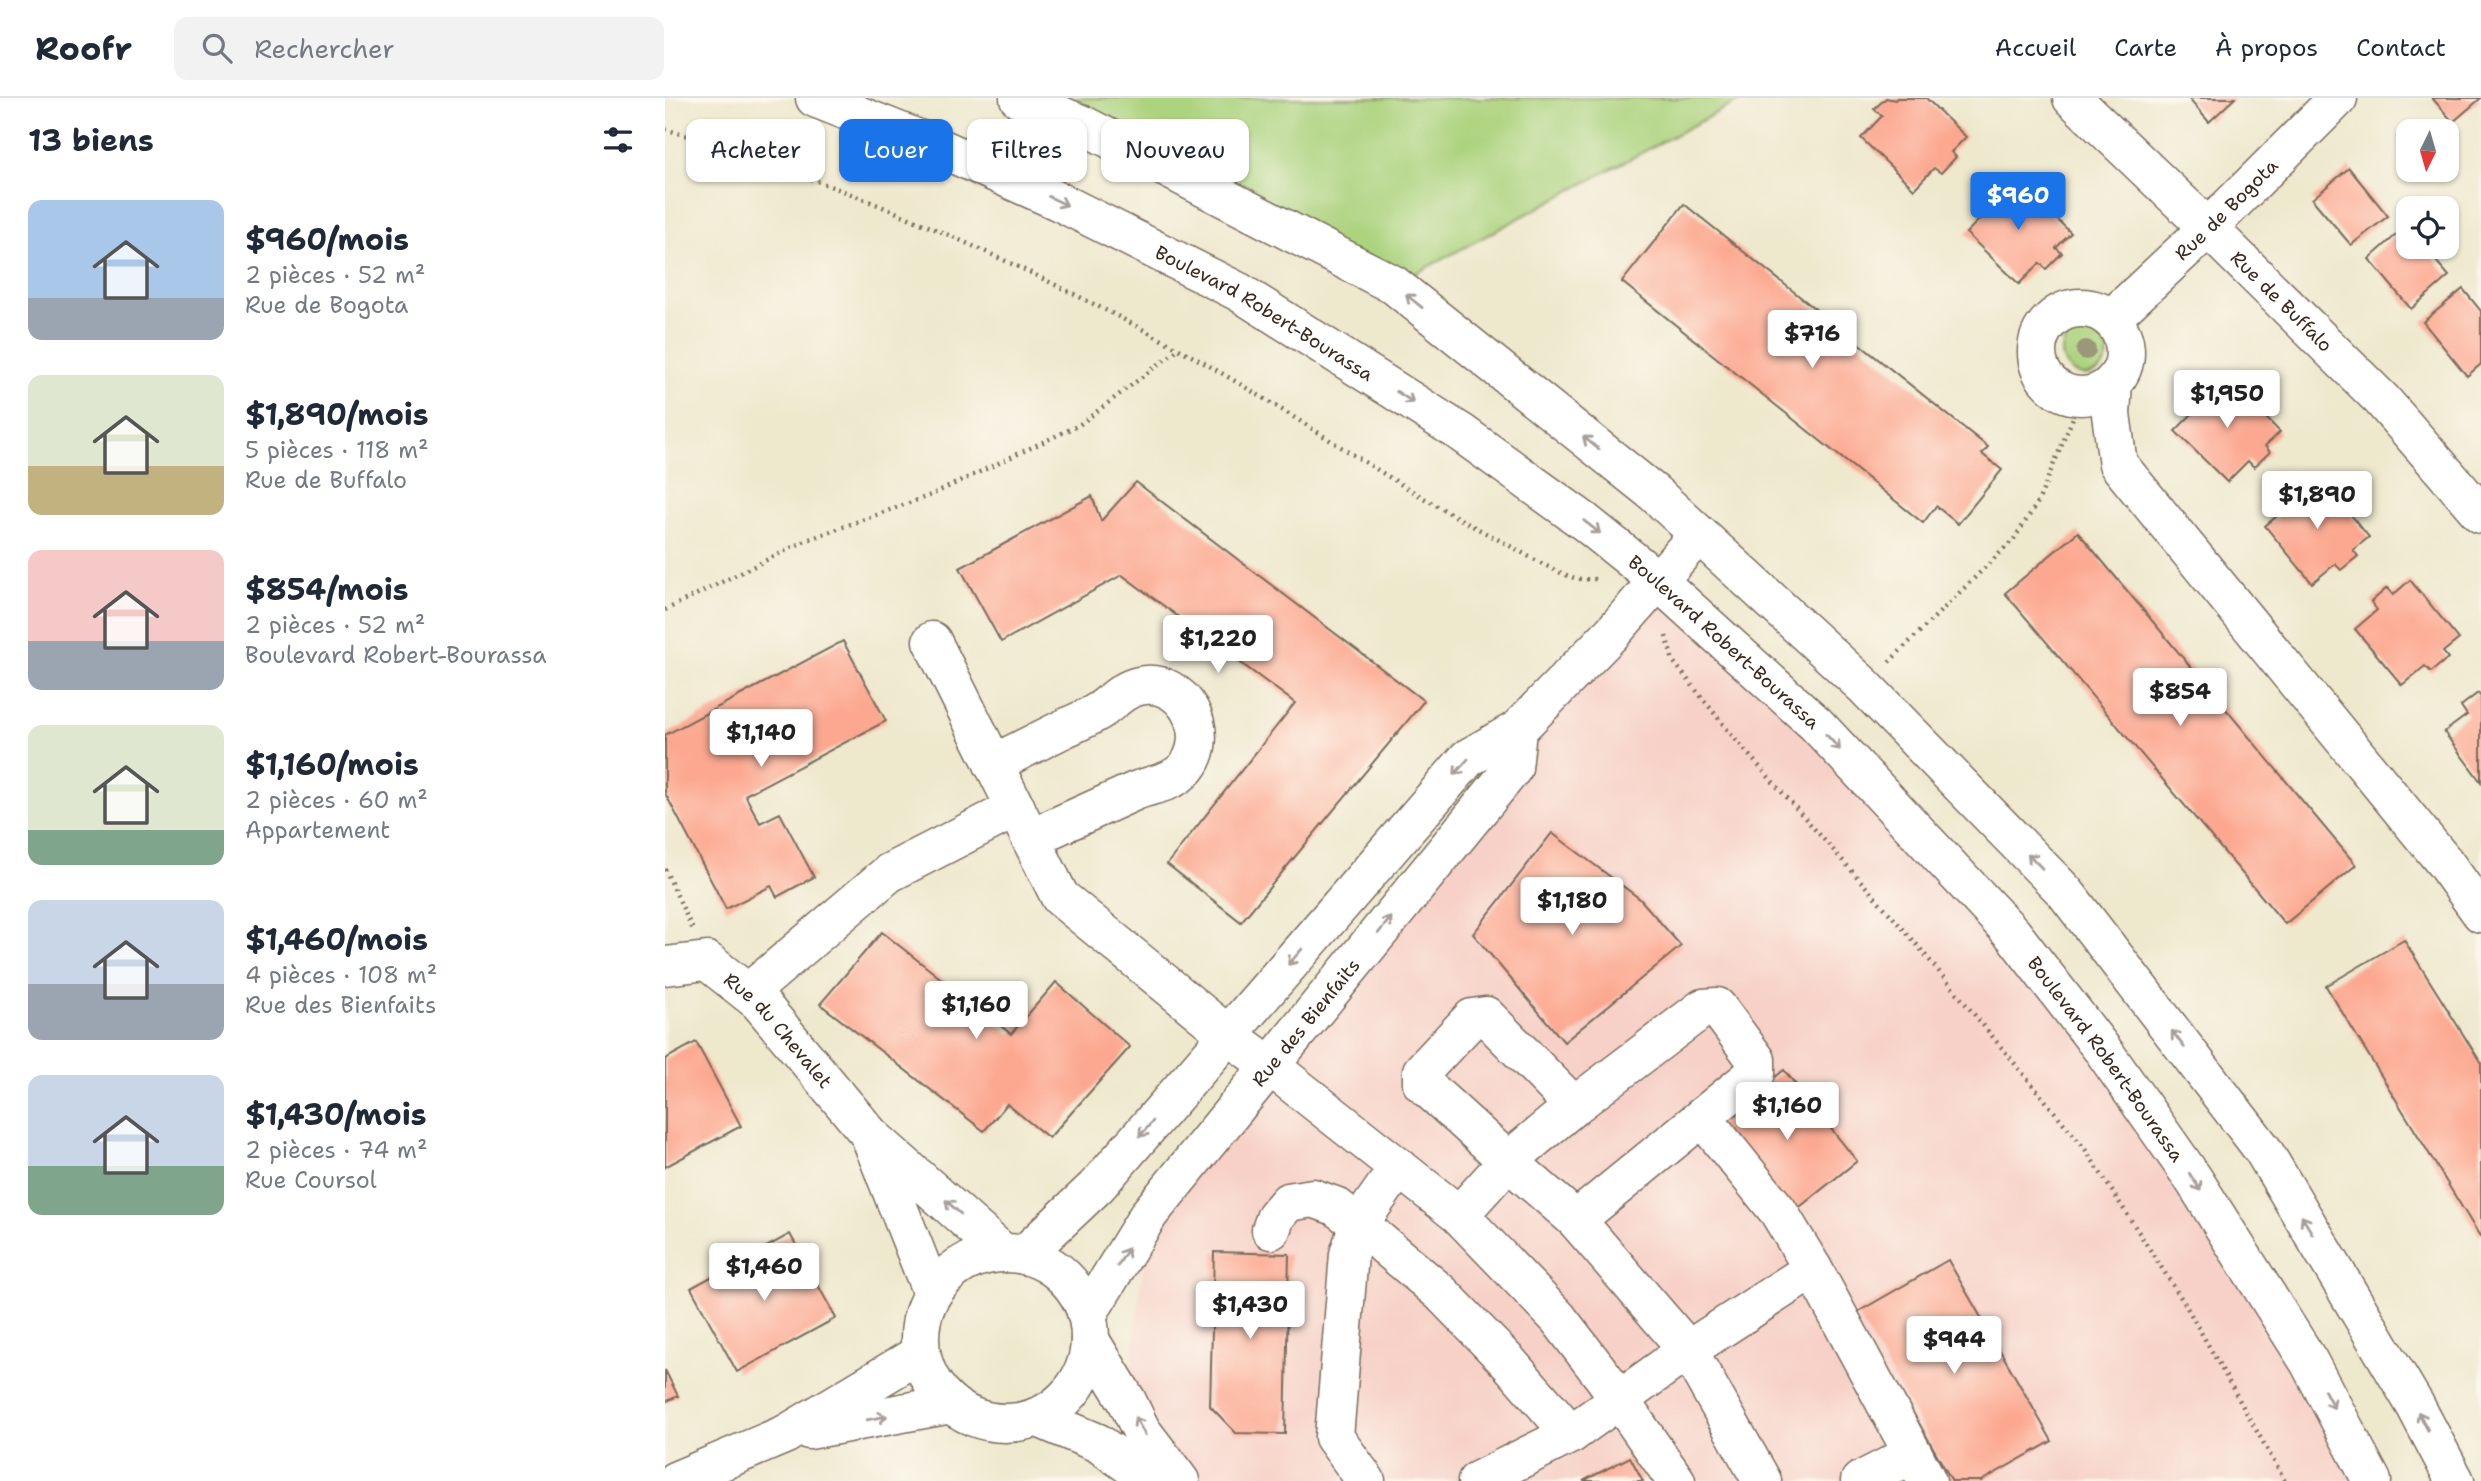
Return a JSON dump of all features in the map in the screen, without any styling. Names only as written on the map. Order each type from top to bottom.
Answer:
[{"type":"main road","name":"Boulevard Robert-Bourassa","points":[[815,98],[936,146],[1060,202],[1239,292],[1460,432],[1585,522],[1657,580],[1816,723],[2013,934],[2105,1053],[2192,1177],[2309,1362],[2372,1481]]},
{"type":"main road","points":[[1019,98],[1083,125],[1394,285],[1654,493],[1864,686],[2065,892],[2263,1150],[2415,1405],[2455,1481]]},
{"type":"main road","name":"Rue de Buffalo","points":[[2072,98],[2382,400],[2481,514]]},
{"type":"main road","name":"Rue de Bogota","points":[[2111,320],[2339,98]]},
{"type":"main road","points":[[2087,308],[2100,312],[2120,330],[2125,344],[2121,371],[2097,389],[2062,391],[2050,383],[2042,372],[2038,352],[2042,331],[2050,320],[2061,312],[2087,308]]},
{"type":"main road","points":[[2097,389],[2111,414],[2118,464],[2436,852],[2481,913]]},
{"type":"main road","points":[[1014,1254],[1097,1186],[1468,758],[1517,730],[1613,632],[1698,536]]},
{"type":"main road","points":[[932,641],[1060,897],[1228,1035],[1459,1215],[1558,1318],[1677,1481]]},
{"type":"main road","points":[[748,993],[889,873],[1023,823],[1172,779],[1185,769],[1194,754],[1198,737],[1196,720],[1188,705],[1175,694],[1160,686],[1143,685],[1126,690],[1100,711],[993,764]]},
{"type":"main road","name":"Rue des Bienfaits","points":[[1089,1327],[1149,1214],[1513,768],[1517,730]]},
{"type":"main road","name":"Rue du Chevalet","points":[[665,966],[706,961],[759,1002],[870,1135],[1014,1254]]},
{"type":"main road","points":[[1459,1215],[1508,1161],[1574,1106],[1703,1008],[1717,1007],[1756,1059],[1756,1073],[1576,1220]]},
{"type":"main road","points":[[1574,1106],[1486,1016],[1472,1018],[1422,1071],[1422,1083],[1576,1220],[1688,1350],[1762,1481]]},
{"type":"main road","points":[[1702,1117],[1778,1211],[1813,1269],[1920,1468],[1860,1481]]},
{"type":"main road","name":"Rue du Chevalet","points":[[870,1135],[932,1293]]},
{"type":"main road","points":[[1366,1481],[1333,1437],[1349,1254],[1359,1224],[1399,1167]]},
{"type":"main road","points":[[1271,1230],[1276,1216],[1288,1202],[1313,1198],[1335,1206],[1441,1293],[1509,1363],[1570,1434]]},
{"type":"main road","points":[[1089,1327],[1086,1364],[1075,1386],[1058,1404],[1036,1417],[1015,1422],[992,1422],[971,1416],[951,1404],[931,1381],[921,1353],[923,1311],[932,1293],[951,1271],[976,1258],[1014,1254],[1045,1263],[1064,1276],[1078,1294],[1089,1327],[1141,1430],[1181,1481]]},
{"type":"main road","points":[[1477,1481],[1570,1434],[1688,1350],[1813,1269]]},
{"type":"main road","points":[[675,1481],[786,1434],[921,1353]]},
{"type":"main road","points":[[786,1434],[951,1404]]},
{"type":"main road","points":[[1036,1417],[1098,1443],[1152,1481]]},
{"type":"path","points":[[665,129],[764,162],[893,211],[992,254],[1179,349],[1441,510],[1572,578],[1609,580]]},
{"type":"path","points":[[665,610],[807,540],[931,495],[1079,425],[1179,349]]},
{"type":"path","points":[[1864,686],[2014,539],[2038,502],[2097,389]]},
{"type":"path","points":[[1663,625],[1674,661],[1734,738],[1913,940],[2085,1149],[2185,1304],[2285,1481]]},
{"type":"path","points":[[665,869],[706,961]]},
{"type":"shaded area","points":[[1657,580],[2013,934],[2372,1481],[1180,1481],[1127,1401],[1149,1214],[1517,730]]},
{"type":"green space","points":[[1019,98],[1744,98],[1394,285],[1187,182],[1249,182],[1249,119],[1101,119],[1101,139],[1087,132],[1087,119],[1061,119]]},
{"type":"green space","points":[[2085,329],[2102,335],[2108,352],[2102,369],[2085,375],[2068,369],[2062,352],[2068,335]]},
{"type":"building","points":[[1886,98],[1926,98],[1966,137],[1951,152],[1956,157],[1941,173],[1934,168],[1914,189],[1861,138],[1882,116],[1874,109]]},
{"type":"building","points":[[2188,98],[2235,98],[2209,122]]},
{"type":"building","points":[[2432,98],[2481,98],[2456,119],[2450,119]]},
{"type":"building","points":[[2349,168],[2388,216],[2351,245],[2312,199]]},
{"type":"building","points":[[2016,179],[2071,233],[2056,248],[2062,253],[2046,269],[2040,263],[2019,284],[1966,233],[1987,212],[1980,205],[1995,189],[2000,195]]},
{"type":"building","points":[[1684,204],[1988,447],[1982,454],[2002,470],[1958,524],[1936,506],[1923,523],[1622,282]]},
{"type":"building","points":[[2396,235],[2396,259],[2434,259],[2449,276],[2411,309],[2369,259]]},
{"type":"building","points":[[2463,289],[2481,311],[2481,364],[2467,376],[2423,322]]},
{"type":"building","points":[[2226,377],[2280,432],[2265,446],[2270,452],[2254,467],[2248,461],[2227,482],[2175,431],[2196,410],[2189,402],[2204,388],[2210,393]]},
{"type":"building","points":[[2321,478],[2369,537],[2353,550],[2358,556],[2341,570],[2335,564],[2312,583],[2265,526],[2288,507],[2282,499],[2298,486],[2304,492]]},
{"type":"building","points":[[1136,482],[1424,701],[1241,922],[1167,864],[1295,703],[1122,575],[1001,642],[960,568],[1092,496],[1101,521]]},
{"type":"building","points":[[2078,532],[2356,865],[2285,924],[2005,593]]},
{"type":"building","points":[[2410,580],[2459,639],[2443,652],[2448,658],[2431,672],[2425,666],[2402,685],[2355,629],[2377,610],[2371,602],[2387,588],[2393,595]]},
{"type":"building","points":[[843,641],[886,721],[745,795],[760,823],[780,813],[814,877],[777,897],[771,886],[726,909],[665,793],[665,735]]},
{"type":"building","points":[[2478,693],[2481,697],[2481,782],[2444,732],[2467,715],[2461,706]]},
{"type":"building","points":[[1552,833],[1640,899],[1681,946],[1564,1042],[1473,934]]},
{"type":"building","points":[[882,932],[1011,1034],[1056,982],[1130,1047],[1049,1138],[1007,1104],[984,1131],[820,1004]]},
{"type":"building","points":[[2404,940],[2481,1063],[2481,1238],[2326,986]]},
{"type":"building","points":[[696,1042],[741,1126],[665,1167],[665,1059]]},
{"type":"building","points":[[1784,1070],[1857,1161],[1791,1214],[1718,1124]]},
{"type":"building","points":[[790,1234],[836,1318],[737,1372],[691,1288]]},
{"type":"building","points":[[1214,1252],[1289,1254],[1285,1434],[1236,1433],[1210,1406]]},
{"type":"building","points":[[1948,1260],[2052,1441],[1981,1481],[1952,1481],[1856,1313]]},
{"type":"building","points":[[665,1370],[678,1396],[665,1402]]},
{"type":"building","points":[[1630,1457],[1643,1481],[1583,1481]]}]
